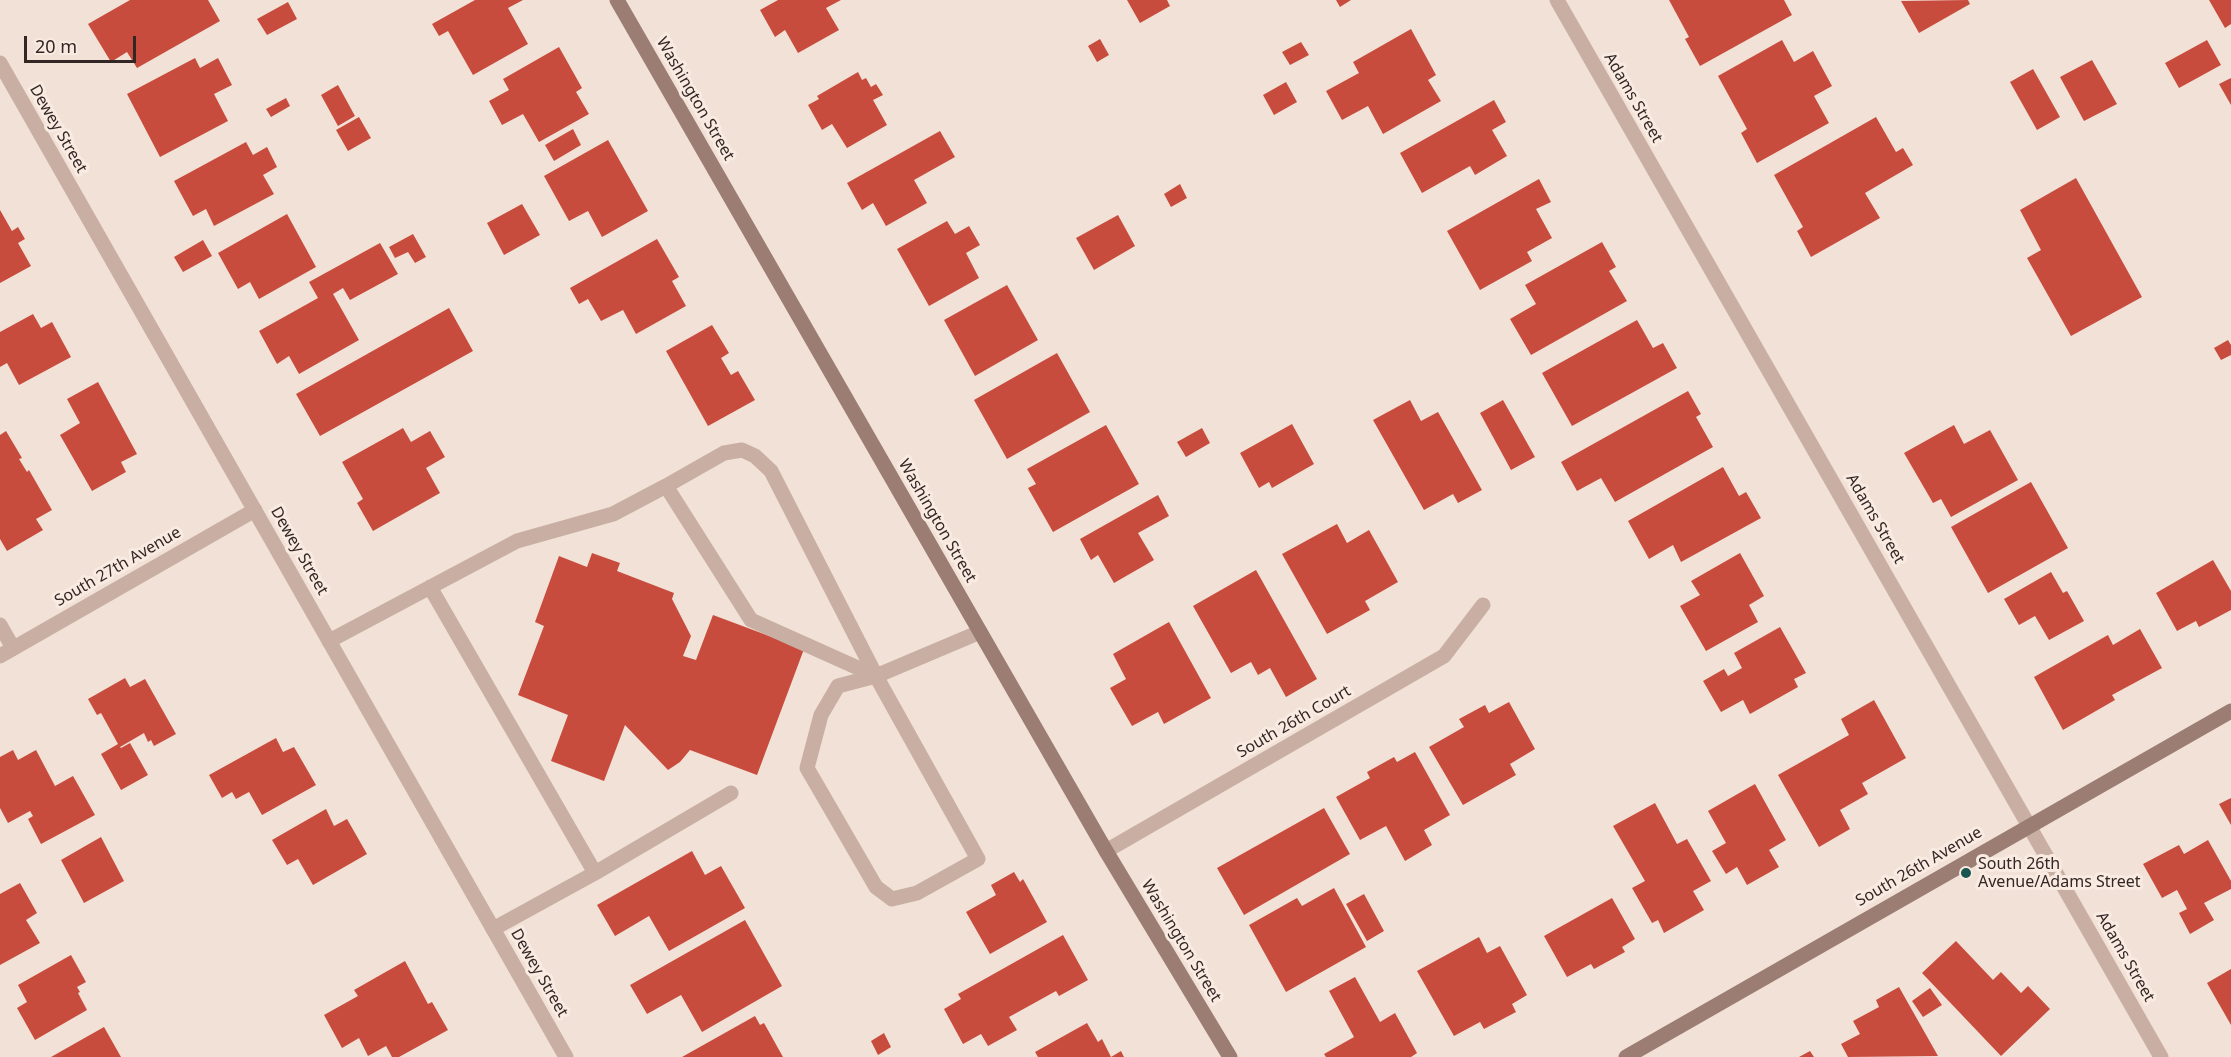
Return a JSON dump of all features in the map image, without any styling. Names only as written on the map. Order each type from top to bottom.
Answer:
[{"type":"street","name":"Washington Street","points":[[617,0],[1106,852],[1230,1057]]},
{"type":"street","name":"Adams Street","points":[[1557,0],[2161,1057]]},
{"type":"street","name":"Dewey Street","points":[[0,63],[566,1057]]},
{"type":"street","points":[[329,641],[518,541],[613,514],[724,453],[742,450],[755,456],[771,471],[876,676],[978,859],[917,893],[892,899],[876,887],[807,768],[821,715],[838,686],[876,676],[980,632]]},
{"type":"street","points":[[666,486],[751,620],[876,676]]},
{"type":"street","name":"South 27th Avenue","points":[[7,652],[255,510]]},
{"type":"street","points":[[430,587],[595,873]]},
{"type":"street","name":"South 26th Court","points":[[1106,852],[1444,656],[1483,605]]},
{"type":"street","points":[[0,625],[7,652]]},
{"type":"street","name":"South 26th Avenue","points":[[1626,1057],[2231,711]]},
{"type":"street","points":[[493,929],[595,873],[731,793]]},
{"type":"building","points":[[130,0],[208,0],[220,21],[137,68],[127,52],[111,62],[88,24]]},
{"type":"building","points":[[475,0],[523,0],[508,8],[528,44],[473,75],[448,31],[439,36],[432,24]]},
{"type":"building","points":[[778,0],[841,0],[826,8],[839,30],[798,53],[785,30],[775,37],[760,10]]},
{"type":"building","points":[[1127,0],[1167,0],[1170,6],[1140,23]]},
{"type":"building","points":[[1336,0],[1351,0],[1340,7]]},
{"type":"building","points":[[1669,0],[1784,0],[1792,15],[1700,66],[1685,39],[1689,37]]},
{"type":"building","points":[[1968,0],[1970,4],[1919,33],[1901,1]]},
{"type":"building","points":[[2209,0],[2231,0],[2231,24],[2225,28]]},
{"type":"building","points":[[288,2],[297,19],[267,35],[257,19]]},
{"type":"building","points":[[1411,29],[1436,75],[1428,80],[1441,101],[1383,134],[1368,106],[1342,120],[1326,91],[1359,73],[1353,62]]},
{"type":"building","points":[[1100,39],[1109,55],[1097,62],[1088,46]]},
{"type":"building","points":[[1782,40],[1794,62],[1813,51],[1832,86],[1814,96],[1829,123],[1757,163],[1741,133],[1747,129],[1718,76]]},
{"type":"building","points":[[2207,40],[2221,65],[2179,88],[2165,63]]},
{"type":"building","points":[[1301,42],[1309,55],[1290,65],[1282,52]]},
{"type":"building","points":[[559,47],[582,88],[576,92],[589,114],[539,142],[523,114],[502,125],[489,101],[509,90],[503,79]]},
{"type":"building","points":[[195,58],[200,68],[218,58],[232,85],[214,94],[228,121],[160,157],[127,94]]},
{"type":"building","points":[[2092,60],[2117,104],[2084,121],[2060,77]]},
{"type":"building","points":[[2033,69],[2060,117],[2037,130],[2010,82]]},
{"type":"building","points":[[858,72],[862,80],[866,78],[871,87],[876,84],[883,95],[873,100],[887,125],[847,148],[832,124],[822,130],[808,105],[819,99],[817,96]]},
{"type":"building","points":[[2231,78],[2231,105],[2219,84]]},
{"type":"building","points":[[1286,82],[1297,102],[1274,115],[1263,95]]},
{"type":"building","points":[[338,85],[355,116],[338,126],[321,95]]},
{"type":"building","points":[[286,98],[290,106],[271,117],[266,109]]},
{"type":"building","points":[[1494,100],[1506,122],[1492,130],[1507,156],[1475,175],[1470,166],[1422,193],[1400,153]]},
{"type":"building","points":[[359,117],[371,138],[348,151],[336,130]]},
{"type":"building","points":[[1876,117],[1896,152],[1903,148],[1913,165],[1865,193],[1880,218],[1811,257],[1797,231],[1803,227],[1774,175]]},
{"type":"building","points":[[573,129],[581,145],[554,161],[545,145]]},
{"type":"building","points":[[940,131],[955,157],[914,180],[927,203],[886,226],[873,203],[862,210],[847,183]]},
{"type":"building","points":[[608,140],[648,211],[602,237],[588,211],[569,221],[544,176]]},
{"type":"building","points":[[246,142],[253,155],[267,147],[277,167],[263,175],[274,194],[214,226],[206,209],[193,216],[174,181]]},
{"type":"building","points":[[2076,178],[2142,297],[2071,336],[2027,258],[2041,250],[2020,210]]},
{"type":"building","points":[[1539,179],[1551,202],[1536,209],[1552,238],[1527,252],[1532,261],[1480,290],[1447,231]]},
{"type":"building","points":[[1180,184],[1187,198],[1171,207],[1164,194]]},
{"type":"building","points":[[522,204],[540,235],[504,255],[487,223]]},
{"type":"building","points":[[0,210],[12,231],[18,227],[25,239],[18,243],[31,266],[0,283]]},
{"type":"building","points":[[287,214],[316,267],[259,299],[250,282],[238,289],[218,253]]},
{"type":"building","points":[[1118,215],[1135,246],[1094,270],[1076,238]]},
{"type":"building","points":[[947,221],[955,234],[969,226],[980,245],[966,253],[979,278],[929,306],[897,249]]},
{"type":"building","points":[[413,234],[426,257],[415,263],[408,252],[395,258],[389,247]]},
{"type":"building","points":[[657,239],[679,277],[672,281],[686,306],[636,334],[623,310],[601,321],[588,299],[579,304],[570,288]]},
{"type":"building","points":[[203,240],[212,256],[183,272],[174,257]]},
{"type":"building","points":[[1602,242],[1616,267],[1609,271],[1627,301],[1531,355],[1510,319],[1536,304],[1525,285]]},
{"type":"building","points":[[380,243],[398,274],[350,300],[343,288],[333,294],[359,340],[299,374],[289,356],[277,364],[259,331],[318,298],[309,282]]},
{"type":"building","points":[[1007,285],[1038,340],[975,376],[944,320]]},
{"type":"building","points":[[449,308],[473,351],[320,436],[296,394]]},
{"type":"building","points":[[33,314],[41,328],[52,322],[71,357],[19,385],[7,363],[0,367],[0,332]]},
{"type":"building","points":[[1637,320],[1653,348],[1663,343],[1677,368],[1572,426],[1542,373]]},
{"type":"building","points":[[712,325],[729,353],[721,358],[731,375],[738,371],[755,400],[708,426],[666,351]]},
{"type":"building","points":[[2228,340],[2231,345],[2231,355],[2221,360],[2214,348]]},
{"type":"building","points":[[1057,353],[1090,412],[1007,459],[974,400]]},
{"type":"building","points":[[98,382],[137,454],[121,462],[126,472],[92,491],[60,435],[80,423],[67,399]]},
{"type":"building","points":[[1688,391],[1701,414],[1696,417],[1713,447],[1615,502],[1601,478],[1577,491],[1561,462]]},
{"type":"building","points":[[1410,400],[1421,421],[1438,412],[1482,490],[1458,503],[1453,494],[1424,510],[1373,420]]},
{"type":"building","points":[[1503,400],[1535,457],[1511,470],[1480,413]]},
{"type":"building","points":[[1292,424],[1314,464],[1272,488],[1269,482],[1259,488],[1240,453]]},
{"type":"building","points":[[1106,425],[1139,484],[1053,532],[1028,488],[1036,484],[1027,469]]},
{"type":"building","points":[[1954,425],[1964,444],[1990,430],[2018,480],[1951,517],[1941,499],[1933,503],[1904,453]]},
{"type":"building","points":[[403,428],[411,442],[430,431],[445,457],[426,468],[440,493],[373,531],[357,503],[363,499],[342,462]]},
{"type":"building","points":[[1202,428],[1210,443],[1186,457],[1177,442]]},
{"type":"building","points":[[6,431],[22,458],[19,459],[27,472],[29,470],[52,510],[36,519],[43,530],[7,551],[0,539],[0,435]]},
{"type":"building","points":[[1723,467],[1739,496],[1746,492],[1761,518],[1681,562],[1673,545],[1649,559],[1628,521]]},
{"type":"building","points":[[2031,482],[2068,548],[1988,593],[1951,527]]},
{"type":"building","points":[[1158,495],[1169,516],[1138,533],[1154,560],[1114,583],[1098,555],[1091,560],[1080,539]]},
{"type":"building","points":[[1337,524],[1347,543],[1369,530],[1398,582],[1365,601],[1370,610],[1327,634],[1282,554]]},
{"type":"building","points":[[592,553],[620,563],[617,571],[674,593],[672,599],[691,636],[683,656],[696,660],[713,615],[804,649],[757,775],[690,750],[680,762],[668,770],[625,725],[604,781],[551,761],[568,715],[518,695],[544,626],[535,622],[559,556],[587,567]]},
{"type":"building","points":[[1740,553],[1764,596],[1749,605],[1758,622],[1706,651],[1680,606],[1700,595],[1691,581]]},
{"type":"building","points":[[2213,560],[2231,591],[2231,610],[2199,627],[2196,621],[2177,631],[2156,593]]},
{"type":"building","points":[[1256,570],[1317,679],[1286,697],[1270,668],[1258,675],[1251,662],[1231,673],[1193,606]]},
{"type":"building","points":[[2051,572],[2063,593],[2067,591],[2084,621],[2049,640],[2035,616],[2019,625],[2004,599]]},
{"type":"building","points":[[1169,622],[1211,698],[1164,724],[1158,712],[1132,726],[1110,688],[1126,679],[1113,654]]},
{"type":"building","points":[[1780,627],[1806,673],[1794,679],[1798,687],[1750,714],[1743,700],[1721,712],[1703,681],[1724,669],[1728,676],[1742,668],[1734,653]]},
{"type":"building","points":[[2140,629],[2162,668],[2112,695],[2115,700],[2063,730],[2034,677],[2108,635],[2113,645]]},
{"type":"building","points":[[125,678],[130,687],[145,679],[176,734],[154,746],[151,740],[148,742],[144,733],[120,747],[130,743],[148,775],[121,790],[101,754],[118,744],[101,713],[97,715],[88,699]]},
{"type":"building","points":[[1874,700],[1906,758],[1862,783],[1868,794],[1840,810],[1850,829],[1819,847],[1778,775],[1849,735],[1841,719]]},
{"type":"building","points":[[1509,702],[1535,749],[1510,764],[1516,775],[1463,805],[1429,747],[1464,727],[1459,719],[1485,705],[1489,713]]},
{"type":"building","points":[[276,738],[283,752],[294,747],[316,785],[262,815],[249,792],[236,799],[232,792],[222,798],[209,775]]},
{"type":"building","points":[[13,750],[18,760],[36,750],[55,786],[73,776],[95,815],[41,844],[28,819],[33,816],[30,811],[8,823],[0,808],[0,757]]},
{"type":"building","points":[[1415,752],[1450,815],[1424,830],[1432,845],[1405,861],[1386,826],[1360,840],[1336,797],[1370,778],[1367,772],[1394,757],[1397,762]]},
{"type":"building","points":[[1755,784],[1786,840],[1769,850],[1779,867],[1747,885],[1737,867],[1726,874],[1712,851],[1726,843],[1708,811]]},
{"type":"building","points":[[2231,798],[2231,825],[2219,804]]},
{"type":"building","points":[[1655,803],[1677,844],[1687,839],[1711,881],[1693,891],[1704,910],[1664,933],[1658,920],[1652,923],[1632,888],[1645,881],[1613,826]]},
{"type":"building","points":[[1324,808],[1350,854],[1244,915],[1217,868]]},
{"type":"building","points":[[326,809],[334,826],[347,819],[367,854],[313,885],[298,859],[287,865],[272,840]]},
{"type":"building","points":[[101,837],[124,881],[84,903],[61,860]]},
{"type":"building","points":[[2208,840],[2231,881],[2231,889],[2204,903],[2214,920],[2190,934],[2179,913],[2187,909],[2177,890],[2162,898],[2143,864],[2179,845],[2184,854]]},
{"type":"building","points":[[692,851],[705,875],[721,866],[745,908],[669,951],[649,916],[615,936],[597,905]]},
{"type":"building","points":[[1014,872],[1020,882],[1023,879],[1047,922],[990,954],[966,912],[996,895],[991,885]]},
{"type":"building","points":[[20,883],[37,913],[26,920],[40,943],[0,965],[0,894]]},
{"type":"building","points":[[1334,888],[1366,947],[1286,992],[1249,925],[1297,898],[1302,906]]},
{"type":"building","points":[[1364,894],[1384,931],[1367,941],[1346,904]]},
{"type":"building","points":[[1612,898],[1635,939],[1622,947],[1625,952],[1594,969],[1591,964],[1567,977],[1544,936]]},
{"type":"building","points":[[745,920],[782,986],[702,1032],[681,995],[647,1014],[630,985]]},
{"type":"building","points":[[1063,935],[1088,980],[1059,996],[1056,991],[1009,1017],[1017,1030],[988,1046],[981,1034],[963,1044],[944,1009],[961,999],[958,994]]},
{"type":"building","points":[[1479,937],[1487,953],[1500,946],[1527,995],[1512,1004],[1516,1012],[1484,1029],[1480,1022],[1454,1036],[1417,971]]},
{"type":"building","points":[[1956,941],[1993,980],[2001,972],[2021,993],[2028,986],[2050,1009],[2001,1056],[1922,973]]},
{"type":"building","points":[[71,955],[86,982],[77,987],[87,1010],[35,1040],[17,1008],[27,1002],[18,985]]},
{"type":"building","points":[[405,961],[428,1004],[432,1002],[448,1030],[399,1057],[392,1057],[386,1046],[368,1056],[359,1038],[342,1048],[324,1015],[358,996],[354,990]]},
{"type":"building","points":[[2231,969],[2231,1025],[2207,983]]},
{"type":"building","points":[[1355,977],[1380,1022],[1395,1013],[1417,1053],[1411,1057],[1326,1057],[1324,1054],[1354,1037],[1329,991]]},
{"type":"building","points":[[1899,987],[1938,1056],[1848,1057],[1841,1044],[1860,1034],[1853,1021],[1879,1007],[1876,1000]]},
{"type":"building","points":[[1930,988],[1942,1005],[1923,1017],[1912,1001]]},
{"type":"building","points":[[755,1016],[760,1025],[764,1023],[783,1057],[682,1057]]},
{"type":"building","points":[[1087,1023],[1098,1042],[1102,1039],[1111,1057],[1038,1057],[1035,1052]]},
{"type":"building","points":[[104,1027],[121,1057],[51,1057]]},
{"type":"building","points":[[884,1033],[891,1047],[878,1055],[871,1041]]},
{"type":"building","points":[[1121,1051],[1124,1057],[1111,1057]]},
{"type":"building","points":[[1810,1051],[1814,1057],[1799,1057]]},
{"type":"place","name":"South 26th Avenue/Adams Street","points":[[1966,873]]}]
